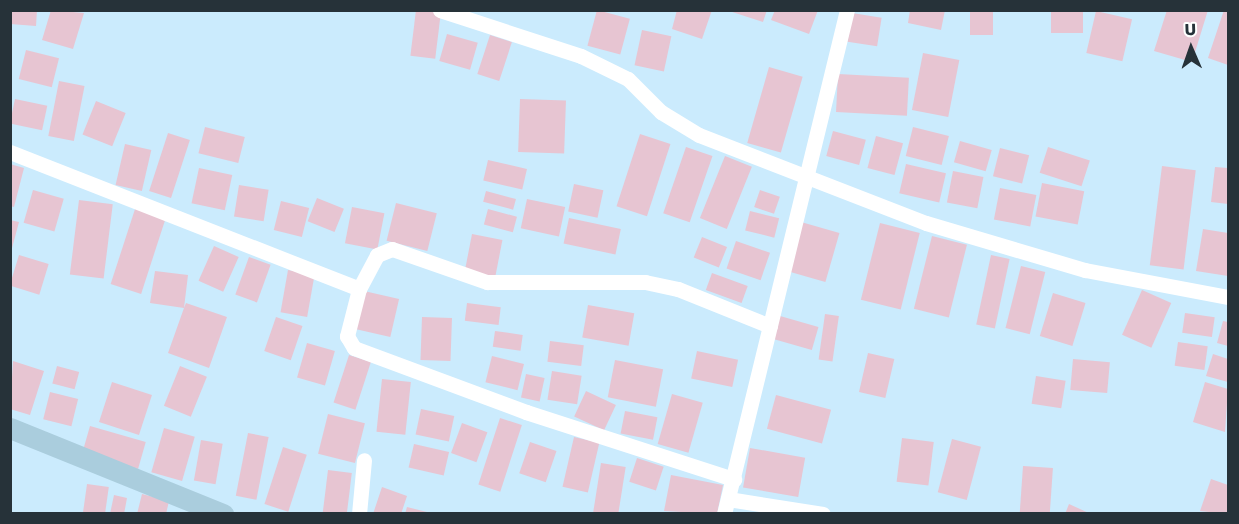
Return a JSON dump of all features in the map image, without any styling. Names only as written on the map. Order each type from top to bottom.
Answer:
[{"type":"street","points":[[440,10],[613,70],[677,123],[805,178],[1012,251],[1228,297]]},
{"type":"street","points":[[823,513],[726,506],[847,10]]},
{"type":"street","points":[[10,152],[359,289]]},
{"type":"street","points":[[734,479],[526,412],[354,348],[347,336],[359,289],[377,255],[392,249],[487,282],[656,284],[770,326]]},
{"type":"street","points":[[10,428],[223,513]]},
{"type":"street","points":[[359,513],[364,460]]},
{"type":"building","points":[[10,10],[37,10],[36,26],[10,24]]},
{"type":"building","points":[[51,10],[84,13],[73,49],[42,40]]},
{"type":"building","points":[[416,10],[441,13],[435,59],[410,56]]},
{"type":"building","points":[[597,10],[630,19],[620,55],[587,46]]},
{"type":"building","points":[[677,10],[712,10],[702,39],[672,29]]},
{"type":"building","points":[[726,10],[767,10],[763,22]]},
{"type":"building","points":[[775,10],[818,10],[809,34],[771,20]]},
{"type":"building","points":[[910,10],[945,10],[941,30],[908,23]]},
{"type":"building","points":[[970,10],[993,10],[993,35],[970,35]]},
{"type":"building","points":[[1051,10],[1083,10],[1083,33],[1051,33]]},
{"type":"building","points":[[1167,10],[1208,10],[1192,62],[1154,51]]},
{"type":"building","points":[[1224,10],[1228,10],[1228,65],[1208,58]]},
{"type":"building","points":[[1096,11],[1132,19],[1122,61],[1086,53]]},
{"type":"building","points":[[852,13],[882,18],[877,46],[847,42]]},
{"type":"building","points":[[642,30],[671,36],[664,71],[635,65]]},
{"type":"building","points":[[447,34],[478,43],[470,70],[439,61]]},
{"type":"building","points":[[490,35],[512,42],[499,81],[477,74]]},
{"type":"building","points":[[26,50],[59,58],[52,87],[19,79]]},
{"type":"building","points":[[923,53],[959,60],[948,117],[912,110]]},
{"type":"building","points":[[769,67],[803,77],[781,153],[747,143]]},
{"type":"building","points":[[838,74],[909,78],[907,116],[836,112]]},
{"type":"building","points":[[59,81],[85,86],[74,141],[48,136]]},
{"type":"building","points":[[15,99],[47,106],[42,130],[10,123]]},
{"type":"building","points":[[520,99],[566,101],[564,154],[518,152]]},
{"type":"building","points":[[96,101],[126,113],[112,146],[83,134]]},
{"type":"building","points":[[205,127],[245,137],[238,163],[198,153]]},
{"type":"building","points":[[913,127],[949,136],[942,165],[906,156]]},
{"type":"building","points":[[833,131],[866,140],[859,165],[826,156]]},
{"type":"building","points":[[168,133],[190,140],[171,198],[149,191]]},
{"type":"building","points":[[640,134],[670,144],[647,216],[617,206]]},
{"type":"building","points":[[876,136],[903,143],[895,175],[867,168]]},
{"type":"building","points":[[960,141],[992,150],[986,171],[954,162]]},
{"type":"building","points":[[125,144],[151,150],[142,191],[116,185]]},
{"type":"building","points":[[686,147],[712,156],[690,222],[663,213]]},
{"type":"building","points":[[1048,147],[1090,161],[1082,186],[1040,173]]},
{"type":"building","points":[[1000,148],[1029,155],[1022,183],[993,176]]},
{"type":"building","points":[[725,156],[752,167],[727,229],[700,218]]},
{"type":"building","points":[[488,160],[527,169],[522,189],[483,180]]},
{"type":"building","points":[[10,164],[24,168],[14,207],[10,206]]},
{"type":"building","points":[[906,164],[946,173],[939,202],[899,193]]},
{"type":"building","points":[[1162,166],[1196,170],[1184,269],[1150,265]]},
{"type":"building","points":[[1215,167],[1228,168],[1228,204],[1211,202]]},
{"type":"building","points":[[199,168],[232,175],[225,210],[192,203]]},
{"type":"building","points":[[953,171],[983,177],[977,208],[947,202]]},
{"type":"building","points":[[1042,183],[1084,191],[1078,225],[1036,216]]},
{"type":"building","points":[[574,184],[603,190],[598,218],[568,211]]},
{"type":"building","points":[[239,185],[269,190],[264,221],[234,217]]},
{"type":"building","points":[[1000,188],[1036,195],[1030,226],[994,219]]},
{"type":"building","points":[[33,190],[64,199],[54,232],[24,223]]},
{"type":"building","points":[[760,190],[780,197],[774,214],[754,207]]},
{"type":"building","points":[[486,191],[516,199],[513,210],[483,202]]},
{"type":"building","points":[[317,198],[344,209],[335,232],[308,221]]},
{"type":"building","points":[[527,199],[565,207],[559,236],[521,228]]},
{"type":"building","points":[[79,200],[113,204],[104,279],[70,274]]},
{"type":"building","points":[[281,201],[309,208],[302,237],[274,230]]},
{"type":"building","points":[[396,203],[437,213],[427,251],[387,241]]},
{"type":"building","points":[[136,206],[166,216],[141,294],[111,284]]},
{"type":"building","points":[[352,207],[384,213],[377,250],[345,243]]},
{"type":"building","points":[[488,209],[517,217],[513,232],[484,224]]},
{"type":"building","points":[[750,211],[779,218],[774,238],[745,230]]},
{"type":"building","points":[[569,218],[621,229],[615,254],[564,243]]},
{"type":"building","points":[[10,220],[19,222],[11,252],[10,252]]},
{"type":"building","points":[[801,222],[839,233],[825,282],[787,271]]},
{"type":"building","points":[[880,223],[920,233],[901,310],[861,300]]},
{"type":"building","points":[[1203,229],[1228,233],[1228,276],[1196,271]]},
{"type":"building","points":[[472,234],[502,240],[495,279],[464,273]]},
{"type":"building","points":[[932,236],[967,245],[949,317],[914,309]]},
{"type":"building","points":[[702,237],[727,247],[719,268],[694,257]]},
{"type":"building","points":[[736,241],[770,253],[761,280],[727,268]]},
{"type":"building","points":[[214,246],[239,257],[223,292],[199,281]]},
{"type":"building","points":[[19,255],[49,264],[39,295],[10,286]]},
{"type":"building","points":[[991,255],[1010,259],[995,328],[976,324]]},
{"type":"building","points":[[249,257],[271,265],[257,302],[235,295]]},
{"type":"building","points":[[1021,266],[1045,272],[1030,334],[1006,328]]},
{"type":"building","points":[[288,270],[315,275],[307,317],[281,312]]},
{"type":"building","points":[[155,271],[188,275],[184,308],[150,303]]},
{"type":"building","points":[[712,273],[748,286],[742,303],[706,290]]},
{"type":"building","points":[[1142,290],[1171,303],[1151,348],[1122,335]]},
{"type":"building","points":[[364,291],[399,299],[390,337],[355,329]]},
{"type":"building","points":[[1053,293],[1086,303],[1072,346],[1040,336]]},
{"type":"building","points":[[186,303],[227,317],[209,368],[168,353]]},
{"type":"building","points":[[467,303],[501,307],[499,325],[465,321]]},
{"type":"building","points":[[588,305],[634,313],[629,346],[582,337]]},
{"type":"building","points":[[1185,313],[1215,317],[1212,337],[1182,333]]},
{"type":"building","points":[[825,314],[839,316],[832,362],[819,360]]},
{"type":"building","points":[[780,316],[818,327],[812,350],[773,339]]},
{"type":"building","points":[[276,317],[302,326],[291,360],[264,351]]},
{"type":"building","points":[[422,317],[452,318],[450,361],[420,360]]},
{"type":"building","points":[[1223,321],[1228,322],[1228,346],[1217,343]]},
{"type":"building","points":[[495,331],[523,335],[521,351],[493,347]]},
{"type":"building","points":[[550,341],[584,345],[581,366],[547,362]]},
{"type":"building","points":[[1178,342],[1208,346],[1204,370],[1175,366]]},
{"type":"building","points":[[307,343],[335,351],[325,386],[297,378]]},
{"type":"building","points":[[697,351],[738,360],[732,387],[691,378]]},
{"type":"building","points":[[868,353],[894,359],[885,398],[859,392]]},
{"type":"building","points":[[1213,354],[1228,359],[1228,382],[1206,376]]},
{"type":"building","points":[[349,355],[371,362],[355,410],[334,403]]},
{"type":"building","points":[[492,356],[524,364],[517,390],[485,382]]},
{"type":"building","points":[[1073,359],[1110,362],[1107,393],[1070,390]]},
{"type":"building","points":[[615,360],[663,369],[656,407],[608,397]]},
{"type":"building","points":[[13,361],[44,371],[30,415],[10,409]]},
{"type":"building","points":[[57,366],[79,372],[75,389],[52,383]]},
{"type":"building","points":[[180,366],[207,377],[191,417],[164,406]]},
{"type":"building","points":[[552,371],[582,376],[577,404],[547,400]]},
{"type":"building","points":[[526,374],[545,378],[540,401],[521,397]]},
{"type":"building","points":[[1036,376],[1066,381],[1061,408],[1032,404]]},
{"type":"building","points":[[382,379],[411,382],[405,435],[376,432]]},
{"type":"building","points":[[112,382],[152,395],[139,435],[99,422]]},
{"type":"building","points":[[1205,382],[1228,389],[1225,432],[1193,422]]},
{"type":"building","points":[[586,391],[616,405],[604,430],[574,416]]},
{"type":"building","points":[[50,392],[78,399],[71,426],[43,419]]},
{"type":"building","points":[[672,394],[703,403],[688,453],[658,444]]},
{"type":"building","points":[[776,395],[831,410],[822,444],[767,429]]},
{"type":"building","points":[[421,409],[454,416],[449,442],[416,434]]},
{"type":"building","points":[[625,411],[657,417],[653,440],[621,434]]},
{"type":"building","points":[[328,414],[365,423],[355,463],[318,454]]},
{"type":"building","points":[[500,418],[522,425],[500,492],[478,485]]},
{"type":"building","points":[[462,423],[487,432],[476,462],[451,453]]},
{"type":"building","points":[[90,426],[146,442],[138,469],[82,453]]},
{"type":"building","points":[[164,428],[195,437],[182,481],[151,472]]},
{"type":"building","points":[[248,433],[269,437],[256,500],[236,496]]},
{"type":"building","points":[[574,437],[599,443],[588,493],[563,487]]},
{"type":"building","points":[[902,438],[934,442],[928,486],[897,482]]},
{"type":"building","points":[[952,439],[981,447],[967,500],[938,492]]},
{"type":"building","points":[[201,440],[223,444],[216,484],[194,480]]},
{"type":"building","points":[[530,442],[556,451],[546,482],[519,473]]},
{"type":"building","points":[[414,444],[449,452],[444,475],[409,467]]},
{"type":"building","points":[[283,447],[307,455],[288,512],[264,504]]},
{"type":"building","points":[[750,448],[805,458],[798,497],[743,487]]},
{"type":"building","points":[[637,458],[664,467],[656,490],[629,482]]},
{"type":"building","points":[[601,463],[626,467],[618,514],[593,514]]},
{"type":"building","points":[[1023,466],[1053,468],[1050,514],[1020,514]]},
{"type":"building","points":[[328,470],[352,473],[347,514],[323,514]]},
{"type":"building","points":[[671,475],[723,485],[717,514],[664,511]]},
{"type":"building","points":[[1211,479],[1228,485],[1228,514],[1200,511]]},
{"type":"building","points":[[87,484],[109,487],[105,514],[83,514]]},
{"type":"building","points":[[382,487],[407,496],[401,514],[373,514]]},
{"type":"building","points":[[142,494],[169,501],[166,514],[137,514]]},
{"type":"building","points":[[114,495],[127,498],[124,514],[110,514]]},
{"type":"building","points":[[1069,504],[1091,514],[1065,514]]},
{"type":"building","points":[[407,507],[431,513],[431,514],[405,514]]}]
